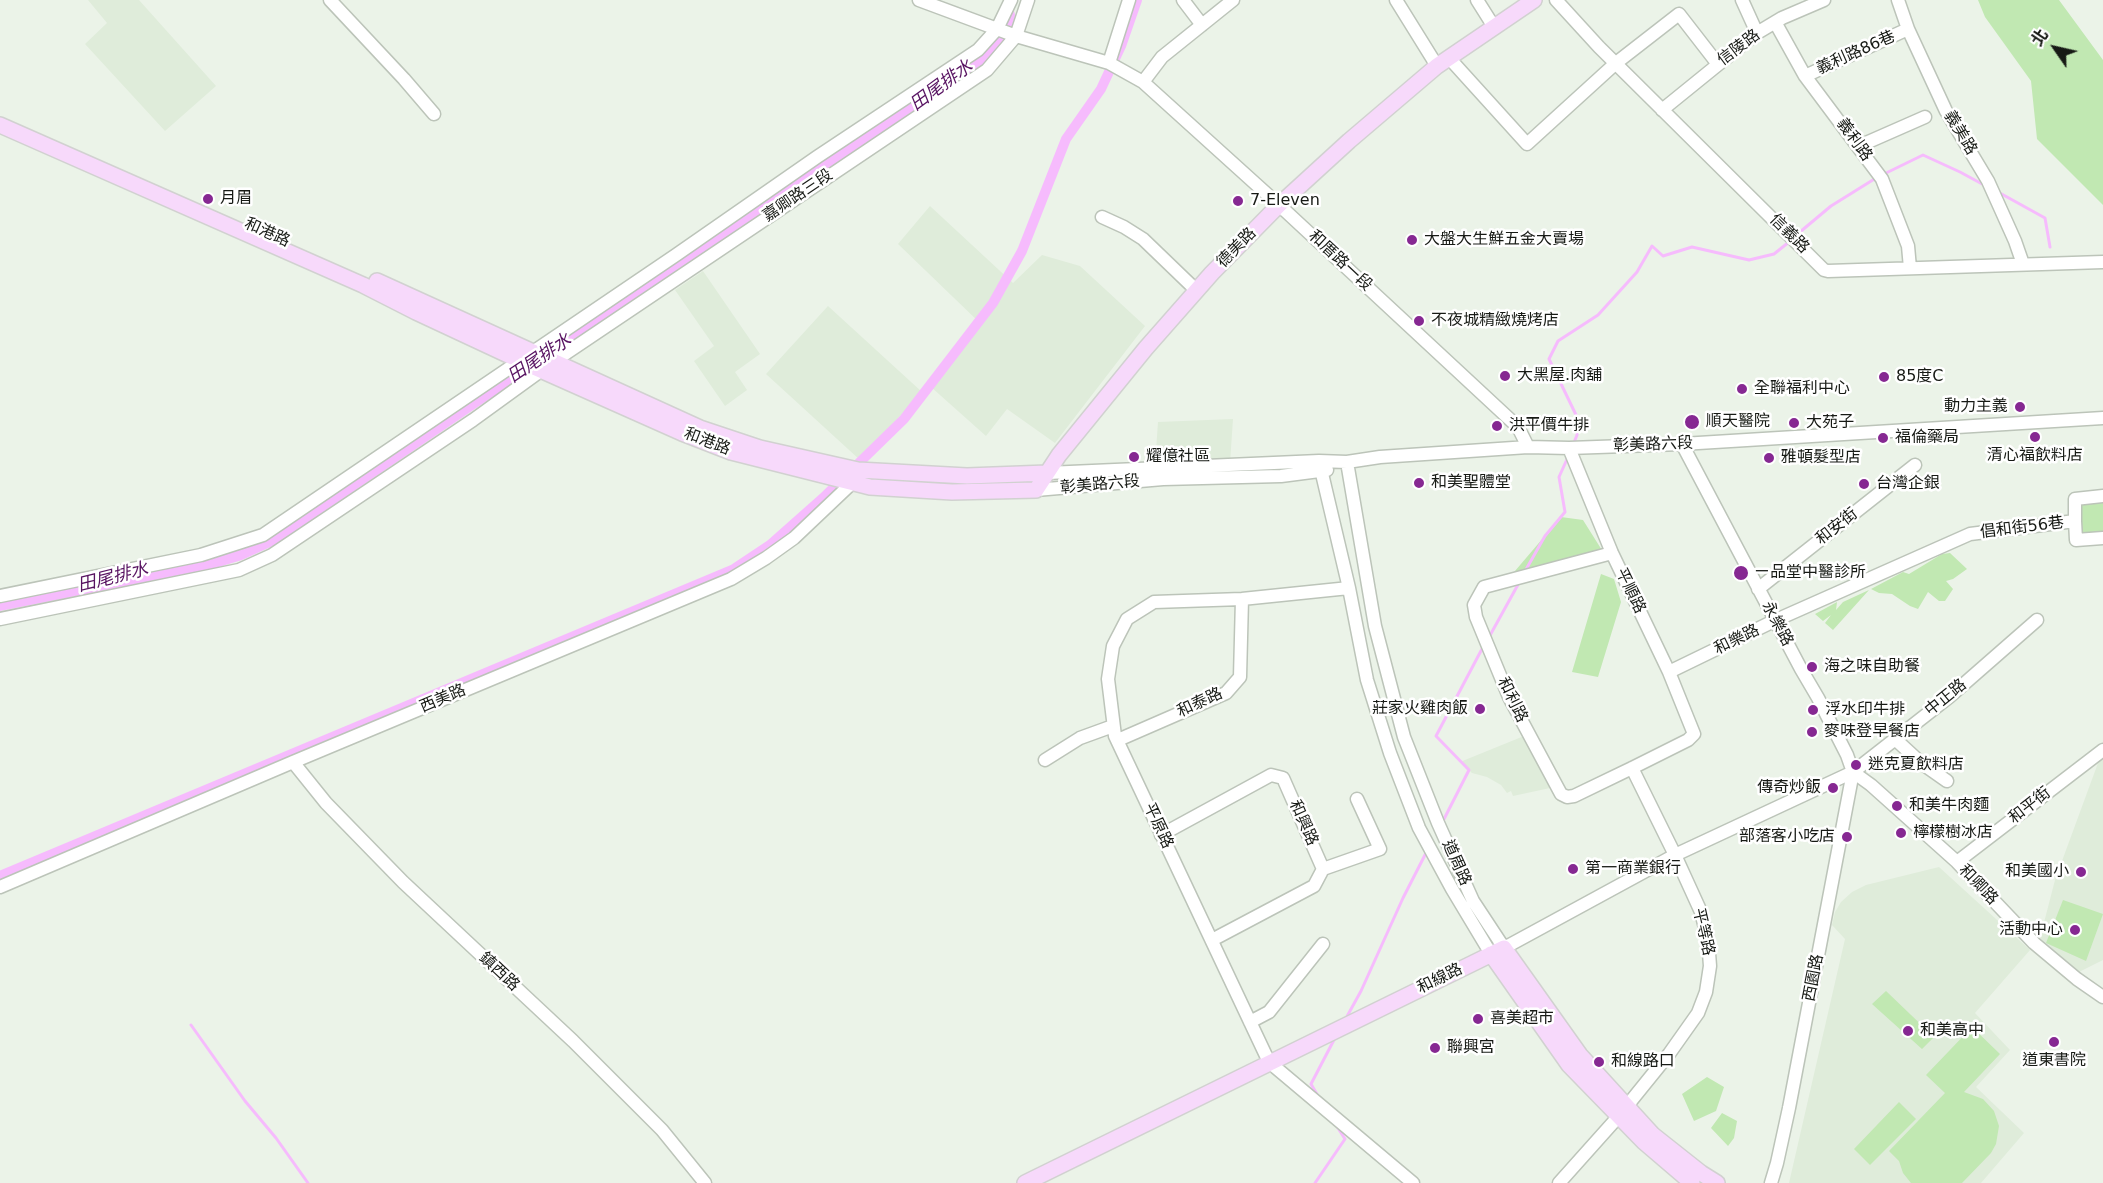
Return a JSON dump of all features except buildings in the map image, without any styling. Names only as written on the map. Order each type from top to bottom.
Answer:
[{"type":"main road","name":"德美路","points":[[1036,490],[1059,455],[1146,348],[1279,205],[1349,141],[1443,63],[1534,0]]},
{"type":"main road","name":"和港路","points":[[0,115],[406,294],[536,361]]},
{"type":"main road","name":"和港路","points":[[0,125],[363,285],[416,312],[700,428],[849,474]]},
{"type":"main road","name":"彰美路六段","points":[[849,474],[1047,473]]},
{"type":"main road","name":"彰美路六段","points":[[849,474],[870,487],[952,492],[1036,490]]},
{"type":"main road","points":[[952,492],[953,475]]},
{"type":"main road","name":"和線路","points":[[1025,1183],[1497,951]]},
{"type":"main road","name":"道周路","points":[[1497,951],[1623,1111],[1692,1183]]},
{"type":"main road","name":"道周路","points":[[1623,1111],[1717,1183]]},
{"type":"street","points":[[330,0],[434,114]]},
{"type":"street","name":"和厝路一段","points":[[919,0],[1008,33],[1109,63],[1143,82],[1518,427],[1528,447]]},
{"type":"street","name":"嘉卿路三段","points":[[1008,33],[1011,0]]},
{"type":"street","name":"嘉卿路三段","points":[[536,361],[987,70],[1028,0]]},
{"type":"street","points":[[1109,63],[1129,0]]},
{"type":"street","points":[[1183,0],[1202,25]]},
{"type":"street","points":[[1143,82],[1162,57],[1233,0]]},
{"type":"street","points":[[1396,0],[1443,63],[1527,144],[1616,63],[1679,14],[1717,63]]},
{"type":"street","points":[[1477,0],[1494,27]]},
{"type":"street","name":"信義路","points":[[1556,0],[1662,110],[1824,270],[2103,262]]},
{"type":"street","points":[[1742,0],[1756,33]]},
{"type":"street","name":"信陵路","points":[[1662,110],[1756,33],[1824,0]]},
{"type":"street","name":"義美路","points":[[1898,0],[1908,30],[1946,111],[1992,189],[2023,264]]},
{"type":"street","name":"義利路","points":[[1775,22],[1805,75],[1882,179],[1908,246],[1910,268]]},
{"type":"street","name":"義利路86巷","points":[[1805,75],[1908,30]]},
{"type":"street","name":"嘉卿路三段","points":[[536,361],[676,255],[817,157],[978,50],[1008,33]]},
{"type":"street","points":[[1859,146],[1925,117]]},
{"type":"street","points":[[1102,217],[1124,226],[1143,239],[1197,291]]},
{"type":"street","points":[[0,596],[201,555],[263,536],[536,361]]},
{"type":"street","points":[[0,618],[239,570],[272,555],[473,420],[536,361]]},
{"type":"street","name":"彰美路六段","points":[[1036,490],[1163,479],[1281,476],[1380,457],[1528,447],[1682,444],[2103,418]]},
{"type":"street","name":"永樂路","points":[[1682,444],[1818,698],[1847,754],[1853,772]]},
{"type":"street","name":"平順路","points":[[1569,448],[1612,554],[1669,672],[1694,734]]},
{"type":"street","name":"道周路","points":[[1347,462],[1375,626],[1404,737],[1438,823],[1497,951]]},
{"type":"street","name":"和安街","points":[[1758,589],[1915,465]]},
{"type":"street","name":"彰美路六段","points":[[1047,473],[1320,467]]},
{"type":"street","name":"道周路","points":[[1320,467],[1349,588],[1367,680],[1394,764],[1419,828],[1452,889],[1497,951]]},
{"type":"street","name":"西美路","points":[[0,887],[730,579],[794,538],[849,474]]},
{"type":"street","points":[[2103,496],[2075,499],[2076,540],[2103,538]]},
{"type":"street","name":"倡和街56巷","points":[[1970,534],[2075,521]]},
{"type":"street","name":"和樂路","points":[[1669,672],[1776,620],[1970,534]]},
{"type":"street","points":[[263,536],[272,555]]},
{"type":"street","name":"和利路","points":[[1612,554],[1484,587],[1474,605],[1476,617],[1509,697],[1561,794],[1567,797],[1574,796],[1632,768],[1688,740],[1694,734]]},
{"type":"street","name":"平原路","points":[[1349,588],[1242,599],[1154,602],[1127,619],[1113,646],[1108,679],[1113,726],[1161,834],[1269,1062],[1413,1183]]},
{"type":"street","name":"和泰路","points":[[1118,740],[1226,693],[1240,677],[1242,599]]},
{"type":"street","name":"中正路","points":[[1853,772],[1949,697],[2037,620]]},
{"type":"street","points":[[1046,760],[1080,738],[1113,726]]},
{"type":"street","points":[[1895,739],[1947,782]]},
{"type":"street","name":"和平街","points":[[1957,862],[2103,750]]},
{"type":"street","name":"鎮西路","points":[[293,762],[326,803],[403,882],[573,1041],[662,1130],[705,1183]]},
{"type":"street","name":"平等路","points":[[1559,1183],[1623,1111],[1669,1054],[1698,1012],[1706,992],[1710,966],[1708,940],[1701,912],[1632,768]]},
{"type":"street","name":"和線路","points":[[1497,951],[1675,855],[1853,772]]},
{"type":"street","name":"和卿路","points":[[1853,772],[1872,785],[1957,862],[2034,943],[2077,979],[2103,997]]},
{"type":"street","name":"西園路","points":[[1771,1183],[1778,1163],[1789,1108],[1853,772]]},
{"type":"street","name":"和興路","points":[[1161,834],[1271,776],[1283,778],[1323,869]]},
{"type":"street","points":[[1212,940],[1314,886],[1323,869],[1380,849],[1357,799]]},
{"type":"street","points":[[1250,1022],[1269,1012],[1323,944]]},
{"type":"shaded area","points":[[88,0],[139,0],[216,86],[165,131],[85,44],[107,23]]},
{"type":"shaded area","points":[[930,206],[1013,283],[1042,255],[1080,266],[1145,326],[1055,443],[1007,409],[986,436],[931,387],[981,324],[898,244]]},
{"type":"shaded area","points":[[703,271],[760,354],[735,372],[747,390],[725,406],[694,361],[714,346],[675,290]]},
{"type":"shaded area","points":[[828,306],[922,392],[860,460],[766,374]]},
{"type":"shaded area","points":[[1233,419],[1230,463],[1155,465],[1158,422]]},
{"type":"shaded area","points":[[1524,736],[1550,788],[1513,796],[1511,791],[1507,793],[1501,785],[1487,777],[1472,773],[1460,762]]},
{"type":"shaded area","name":"和美國小","points":[[2103,758],[2103,960],[2079,972],[2040,938],[2055,880],[2098,763]]},
{"type":"shaded area","name":"和美高中","points":[[1939,867],[2030,950],[1975,1013],[2010,1050],[1976,1087],[2024,1133],[1981,1183],[1789,1183],[1845,939],[1832,925],[1835,912],[1841,902],[1852,892],[1866,885]]},
{"type":"green space","points":[[1978,0],[2059,0],[2103,60],[2103,205],[2037,139],[2031,81],[1985,17]]},
{"type":"green space","points":[[2103,498],[2103,536],[2082,537],[2081,500]]},
{"type":"green space","points":[[1561,517],[1583,520],[1605,555],[1509,578]]},
{"type":"green space","points":[[1950,553],[1967,569],[1946,581],[1953,589],[1945,601],[1939,601],[1928,592],[1918,609],[1892,594],[1879,593],[1871,589],[1903,572],[1909,574],[1942,554]]},
{"type":"green space","points":[[1601,574],[1614,579],[1621,602],[1598,677],[1572,672]]},
{"type":"green space","points":[[1869,590],[1833,630],[1825,623],[1831,615],[1823,621],[1815,614],[1837,602],[1836,610],[1843,602]]},
{"type":"green space","name":"活動中心","points":[[2063,900],[2103,914],[2086,961],[2046,943]]},
{"type":"green space","points":[[1886,991],[1934,1037],[1922,1049],[1872,1004]]},
{"type":"green space","points":[[1972,1027],[2000,1054],[1964,1092],[1983,1099],[1994,1111],[1999,1126],[1996,1144],[1991,1153],[1962,1183],[1911,1183],[1903,1173],[1899,1161],[1889,1151],[1945,1093],[1926,1075]]},
{"type":"green space","points":[[1707,1077],[1724,1087],[1716,1111],[1694,1121],[1682,1094]]},
{"type":"green space","points":[[1899,1102],[1916,1119],[1870,1165],[1854,1149]]},
{"type":"green space","points":[[1722,1113],[1737,1121],[1734,1138],[1728,1146],[1711,1128]]},
{"type":"water","points":[[504,375],[516,381],[275,545],[242,560],[209,570],[0,611],[0,601],[256,543]]},
{"type":"waterway","points":[[0,876],[734,569],[770,545],[823,498],[904,419],[993,303],[1022,251],[1066,139],[1101,89],[1121,46],[1137,0]]},
{"type":"waterway","name":"田尾排水","points":[[493,391],[725,237],[957,76],[997,45],[1007,15]]},
{"type":"waterway","points":[[1882,175],[1923,155],[1984,185]]},
{"type":"waterway","points":[[1794,237],[1831,206],[1876,178]]},
{"type":"waterway","points":[[1998,192],[2045,218],[2050,247]]},
{"type":"waterway","points":[[1573,445],[1577,435],[1578,419],[1549,359],[1558,341],[1598,315],[1637,272],[1652,246],[1663,256],[1692,247],[1749,260],[1774,254],[1789,242]]},
{"type":"waterway","points":[[1524,573],[1545,536],[1565,512],[1559,477],[1568,457]]},
{"type":"waterway","points":[[1488,639],[1520,581]]},
{"type":"waterway","points":[[1442,823],[1469,770],[1436,736],[1483,647]]},
{"type":"waterway","points":[[1345,1020],[1427,851]]},
{"type":"waterway","points":[[191,1025],[245,1101],[276,1138],[308,1183]]},
{"type":"waterway","points":[[1318,1096],[1311,1084],[1336,1036]]},
{"type":"waterway","points":[[1315,1183],[1345,1139],[1336,1125]]},
{"type":"place","name":"月眉","points":[[208,199]]},
{"type":"place","name":"7-Eleven","points":[[1238,201]]},
{"type":"place","name":"大盤大生鮮五金大賣場","points":[[1412,240]]},
{"type":"place","name":"不夜城精緻燒烤店","points":[[1419,321]]},
{"type":"place","name":"大黑屋.肉舖","points":[[1505,376]]},
{"type":"place","name":"85度C","points":[[1884,377]]},
{"type":"place","name":"全聯福利中心","points":[[1742,389]]},
{"type":"place","name":"動力主義","points":[[2020,407]]},
{"type":"place","name":"順天醫院","points":[[1692,422]]},
{"type":"place","name":"大苑子","points":[[1794,423]]},
{"type":"place","name":"洪平價牛排","points":[[1497,426]]},
{"type":"place","name":"清心福飲料店","points":[[2035,437]]},
{"type":"place","name":"福倫藥局","points":[[1883,438]]},
{"type":"place","name":"耀億社區","points":[[1134,457]]},
{"type":"place","name":"雅頓髮型店","points":[[1769,458]]},
{"type":"place","name":"和美聖體堂","points":[[1419,483]]},
{"type":"place","name":"台灣企銀","points":[[1864,484]]},
{"type":"place","name":"ㄧ品堂中醫診所","points":[[1741,573]]},
{"type":"place","name":"海之味自助餐","points":[[1812,667]]},
{"type":"place","name":"莊家火雞肉飯","points":[[1480,709]]},
{"type":"place","name":"浮水印牛排","points":[[1813,710]]},
{"type":"place","name":"麥味登早餐店","points":[[1812,732]]},
{"type":"place","name":"迷克夏飲料店","points":[[1856,765]]},
{"type":"place","name":"傳奇炒飯","points":[[1833,788]]},
{"type":"place","name":"和美牛肉麵","points":[[1897,806]]},
{"type":"place","name":"檸檬樹冰店","points":[[1901,833]]},
{"type":"place","name":"部落客小吃店","points":[[1847,837]]},
{"type":"place","name":"第一商業銀行","points":[[1573,869]]},
{"type":"place","name":"和美國小","points":[[2081,872]]},
{"type":"place","name":"活動中心","points":[[2075,930]]},
{"type":"place","name":"喜美超市","points":[[1478,1019]]},
{"type":"place","name":"和美高中","points":[[1908,1031]]},
{"type":"place","name":"道東書院","points":[[2054,1042]]},
{"type":"place","name":"聯興宮","points":[[1435,1048]]},
{"type":"place","name":"和線路口","points":[[1599,1062]]}]
